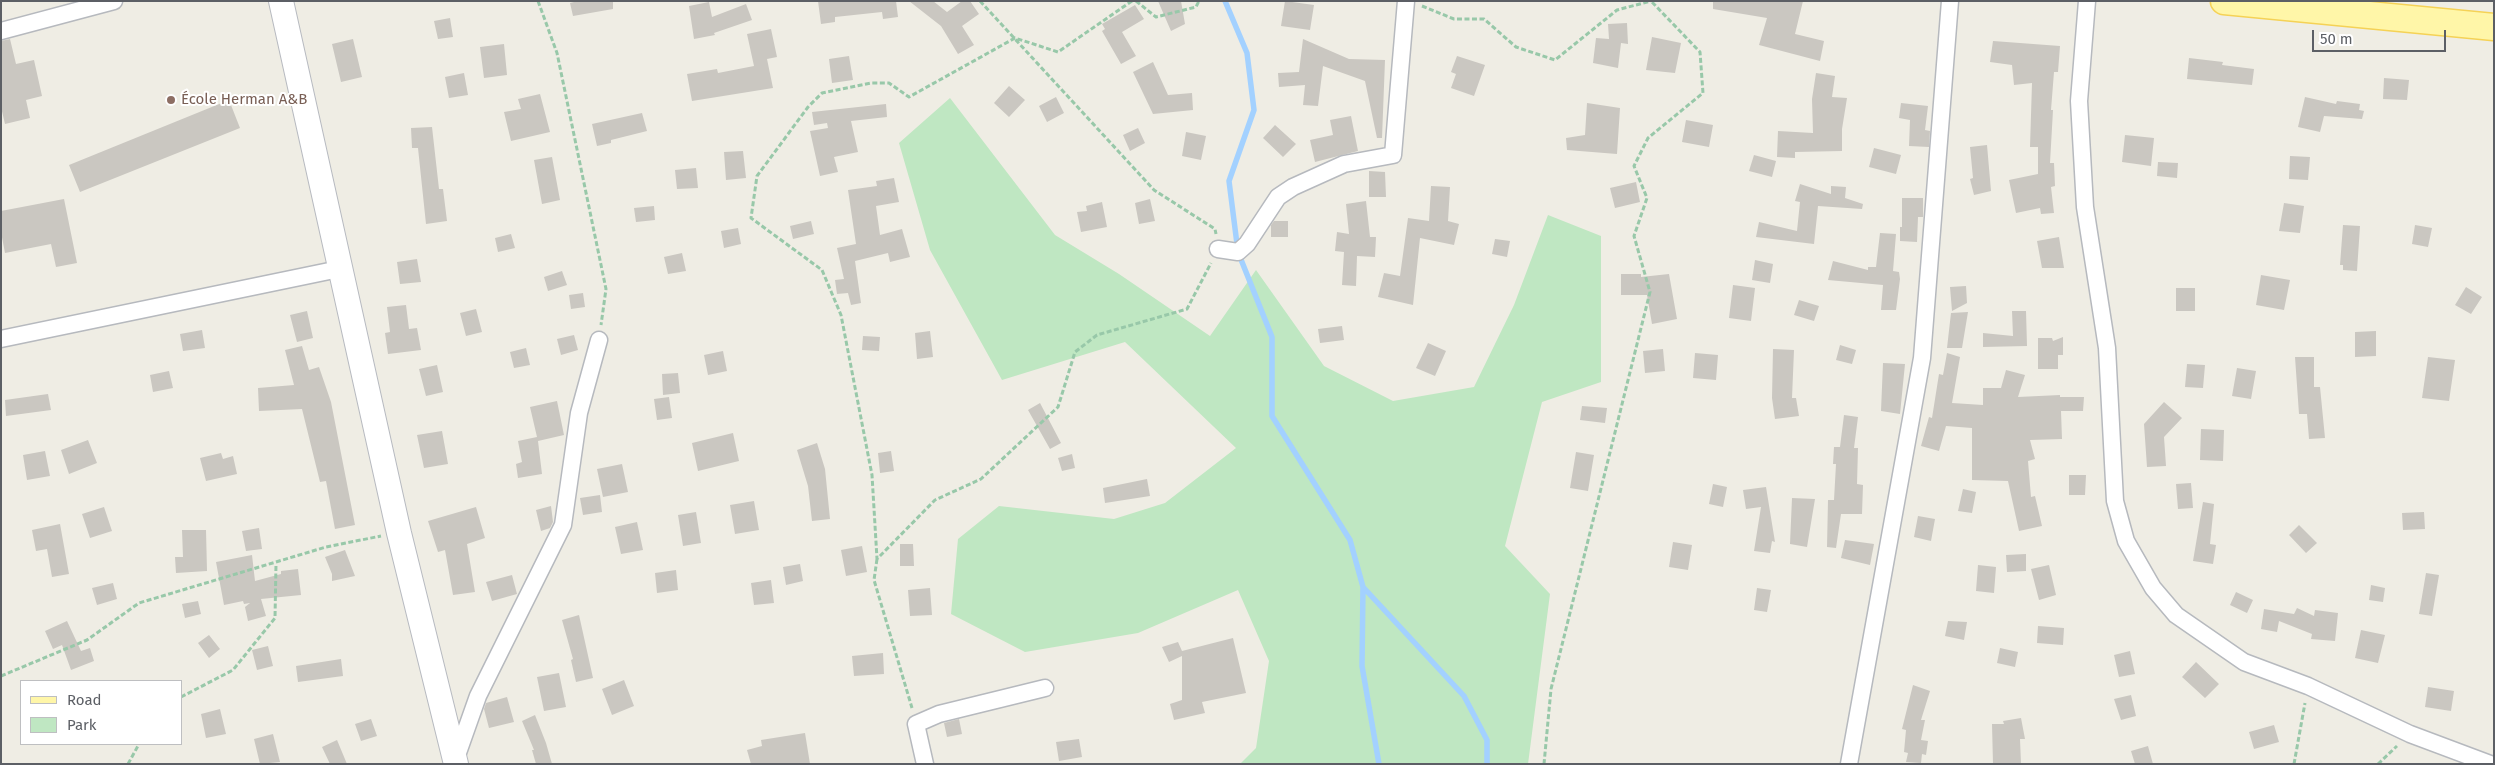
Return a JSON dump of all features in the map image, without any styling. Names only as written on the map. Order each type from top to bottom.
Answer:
[{"type":"main road","points":[[281,1],[398,533],[456,762]]},
{"type":"main road","points":[[2224,1],[2494,27]]},
{"type":"street","points":[[1,31],[114,1]]},
{"type":"street","points":[[1849,764],[1922,358],[1950,1]]},
{"type":"street","points":[[2087,1],[2079,101],[2085,207],[2107,348],[2115,501],[2126,541],[2153,588],[2176,615],[2244,662],[2308,686],[2410,734],[2490,764]]},
{"type":"street","points":[[1218,250],[1238,252],[1246,244],[1278,197],[1293,187],[1344,164],[1393,155],[1412,3]]},
{"type":"street","points":[[1,339],[339,269]]},
{"type":"street","points":[[456,762],[478,696],[563,525],[579,413],[599,340]]},
{"type":"street","points":[[925,764],[916,724],[939,714],[1046,688]]},
{"type":"path","points":[[538,1],[557,53],[606,289],[599,340]]},
{"type":"path","points":[[877,559],[935,500],[981,479],[1058,407],[1075,352],[1097,335],[1187,309],[1218,250],[1215,229],[1154,190],[980,1]]},
{"type":"path","points":[[916,724],[874,580],[877,559],[872,475],[840,314],[822,270],[751,218],[757,176],[808,107],[822,93],[871,83],[889,83],[909,97],[1015,38],[1058,52],[1132,1]]},
{"type":"path","points":[[1136,1],[1156,16],[1196,7],[1199,1]]},
{"type":"path","points":[[1412,3],[1454,19],[1484,19],[1516,47],[1555,60],[1617,10],[1651,1],[1700,52],[1703,93],[1648,138],[1634,166],[1647,198],[1634,236],[1650,292],[1551,689],[1544,764]]},
{"type":"path","points":[[1,676],[87,640],[139,603],[276,564],[326,547],[398,533]]},
{"type":"path","points":[[182,696],[233,670],[275,618],[276,564]]},
{"type":"path","points":[[2294,764],[2308,686]]},
{"type":"path","points":[[2378,764],[2410,734]]},
{"type":"path","points":[[128,764],[138,745]]},
{"type":"green space","points":[[950,98],[1055,235],[1119,274],[1210,336],[1256,270],[1324,366],[1393,401],[1474,387],[1514,305],[1548,215],[1601,236],[1601,382],[1542,402],[1505,546],[1550,594],[1528,764],[1240,764],[1256,748],[1269,661],[1238,590],[1138,633],[1025,652],[951,614],[958,539],[999,506],[1114,519],[1165,503],[1236,448],[1125,342],[1002,380],[930,250],[899,143]]},
{"type":"building","points":[[578,1],[613,1],[613,9],[573,16],[570,3]]},
{"type":"building","points":[[818,1],[896,1],[898,17],[883,19],[882,12],[835,17],[835,22],[821,24]]},
{"type":"building","points":[[909,1],[933,1],[947,12],[962,1],[970,1],[979,14],[962,26],[974,45],[958,54],[941,26]]},
{"type":"building","points":[[1158,1],[1181,1],[1185,24],[1171,31]]},
{"type":"building","points":[[1285,1],[1314,5],[1310,30],[1281,26]]},
{"type":"building","points":[[1713,1],[1803,1],[1795,34],[1824,41],[1820,61],[1759,45],[1767,18],[1713,9]]},
{"type":"building","points":[[709,2],[712,17],[746,4],[752,20],[714,33],[715,35],[694,39],[689,6]]},
{"type":"building","points":[[1135,5],[1144,19],[1122,32],[1136,56],[1121,64],[1102,31],[1105,29],[1102,24]]},
{"type":"building","points":[[450,18],[453,37],[438,39],[434,21]]},
{"type":"building","points":[[1627,23],[1628,44],[1621,43],[1618,68],[1593,63],[1596,38],[1609,39],[1608,24]]},
{"type":"building","points":[[771,29],[777,57],[767,59],[773,88],[692,101],[687,74],[717,69],[718,73],[754,66],[747,34]]},
{"type":"building","points":[[1652,37],[1681,43],[1675,73],[1646,70]]},
{"type":"building","points":[[10,39],[16,64],[34,60],[42,96],[26,100],[30,118],[5,124],[1,107],[1,41]]},
{"type":"building","points":[[353,39],[362,77],[341,82],[332,44]]},
{"type":"building","points":[[1303,39],[1349,59],[1385,60],[1382,138],[1377,138],[1365,81],[1323,66],[1318,106],[1303,105],[1305,85],[1279,87],[1278,73],[1299,72]]},
{"type":"building","points":[[1993,41],[2060,46],[2058,72],[2054,72],[2051,110],[2053,110],[2050,163],[2054,163],[2055,186],[2051,187],[2054,213],[2041,214],[2040,208],[2016,213],[2009,180],[2038,174],[2038,147],[2030,147],[2032,83],[2014,85],[2012,65],[1990,62]]},
{"type":"building","points":[[504,44],[507,75],[484,78],[480,47]]},
{"type":"building","points":[[849,56],[853,80],[832,83],[829,59]]},
{"type":"building","points":[[1457,56],[1485,65],[1474,96],[1451,88],[1456,74],[1451,72]]},
{"type":"building","points":[[2189,58],[2223,62],[2222,65],[2254,69],[2252,85],[2187,79]]},
{"type":"building","points":[[1153,62],[1168,95],[1192,93],[1193,110],[1153,114],[1133,72]]},
{"type":"building","points":[[464,73],[468,95],[449,98],[445,77]]},
{"type":"building","points":[[1816,73],[1835,76],[1832,97],[1847,98],[1842,129],[1842,151],[1795,152],[1795,158],[1777,157],[1778,131],[1813,133],[1812,99]]},
{"type":"building","points":[[2384,78],[2409,80],[2407,100],[2383,99]]},
{"type":"building","points":[[1009,86],[1025,100],[1009,117],[994,103]]},
{"type":"building","points":[[540,94],[550,132],[511,141],[504,112],[521,109],[518,99]]},
{"type":"building","points":[[1056,97],[1064,113],[1047,122],[1039,106]]},
{"type":"building","points":[[2305,97],[2336,104],[2337,101],[2360,104],[2359,110],[2364,111],[2362,119],[2324,116],[2320,132],[2298,127]]},
{"type":"building","points":[[229,100],[240,128],[80,192],[69,165]]},
{"type":"building","points":[[1587,103],[1620,108],[1617,154],[1567,150],[1566,138],[1585,135]]},
{"type":"building","points":[[1901,103],[1928,106],[1925,130],[1930,131],[1929,147],[1909,146],[1910,120],[1899,118]]},
{"type":"building","points":[[886,104],[887,117],[851,121],[858,152],[834,157],[838,172],[820,176],[810,131],[828,128],[827,123],[814,125],[812,112]]},
{"type":"building","points":[[642,113],[647,131],[611,140],[611,143],[597,146],[592,124]]},
{"type":"building","points":[[1351,116],[1358,151],[1315,162],[1310,140],[1333,135],[1330,120]]},
{"type":"building","points":[[1686,120],[1713,125],[1709,147],[1682,142]]},
{"type":"building","points":[[1275,125],[1296,144],[1283,157],[1263,138]]},
{"type":"building","points":[[432,127],[439,189],[443,189],[447,221],[426,224],[418,148],[412,148],[411,128]]},
{"type":"building","points":[[1138,128],[1145,143],[1130,151],[1123,135]]},
{"type":"building","points":[[1186,132],[1206,136],[1201,160],[1182,156]]},
{"type":"building","points":[[2125,135],[2154,138],[2151,166],[2122,162]]},
{"type":"building","points":[[1987,145],[1991,191],[1974,195],[1970,179],[1973,178],[1970,147]]},
{"type":"building","points":[[1874,148],[1901,155],[1896,174],[1869,167]]},
{"type":"building","points":[[743,151],[746,178],[726,180],[724,152]]},
{"type":"building","points":[[1754,155],[1776,161],[1772,177],[1749,171]]},
{"type":"building","points":[[2290,156],[2310,157],[2308,180],[2289,179]]},
{"type":"building","points":[[552,157],[560,200],[542,204],[534,160]]},
{"type":"building","points":[[2158,162],[2178,163],[2177,178],[2157,176]]},
{"type":"building","points":[[696,168],[698,188],[677,189],[675,170]]},
{"type":"building","points":[[1369,171],[1385,172],[1386,197],[1369,197]]},
{"type":"building","points":[[894,178],[899,202],[876,206],[880,235],[902,229],[910,257],[890,262],[888,253],[855,261],[861,303],[851,305],[848,293],[837,294],[835,280],[844,279],[837,248],[856,244],[848,190],[877,186],[876,181]]},
{"type":"building","points":[[1636,182],[1640,202],[1615,208],[1610,188]]},
{"type":"building","points":[[1800,184],[1831,194],[1831,186],[1846,187],[1845,198],[1863,204],[1862,209],[1818,206],[1814,244],[1756,237],[1759,222],[1797,231],[1800,202],[1795,201]]},
{"type":"building","points":[[1431,186],[1450,187],[1448,221],[1459,224],[1454,245],[1420,238],[1413,305],[1378,297],[1384,273],[1400,276],[1408,218],[1429,221]]},
{"type":"building","points":[[1902,198],[1923,198],[1923,217],[1918,217],[1917,242],[1900,241]]},
{"type":"building","points":[[64,199],[77,263],[56,267],[51,244],[5,253],[1,232],[1,211]]},
{"type":"building","points":[[1150,199],[1155,221],[1139,224],[1135,203]]},
{"type":"building","points":[[1366,201],[1370,237],[1376,237],[1375,257],[1357,256],[1356,286],[1342,285],[1344,252],[1335,251],[1337,232],[1349,234],[1346,204]]},
{"type":"building","points":[[1102,202],[1107,227],[1081,232],[1077,212],[1087,211],[1086,206]]},
{"type":"building","points":[[2284,203],[2304,206],[2300,233],[2279,231]]},
{"type":"building","points":[[654,206],[655,220],[636,222],[634,208]]},
{"type":"building","points":[[811,221],[814,234],[793,239],[790,226]]},
{"type":"building","points":[[1274,221],[1288,221],[1288,237],[1271,237],[1271,225]]},
{"type":"building","points":[[2343,225],[2360,226],[2357,271],[2343,270],[2343,265],[2340,265]]},
{"type":"building","points":[[2415,225],[2432,228],[2428,247],[2412,244]]},
{"type":"building","points":[[738,228],[741,244],[724,248],[721,231]]},
{"type":"building","points":[[1880,233],[1896,234],[1893,271],[1899,272],[1900,279],[1896,310],[1881,310],[1883,285],[1828,280],[1833,261],[1868,270],[1868,267],[1876,267]]},
{"type":"building","points":[[511,234],[515,248],[498,252],[495,238]]},
{"type":"building","points":[[2059,237],[2064,268],[2042,268],[2037,241]]},
{"type":"building","points":[[1495,239],[1510,241],[1507,257],[1492,254]]},
{"type":"building","points":[[682,253],[686,271],[668,274],[664,257]]},
{"type":"building","points":[[417,259],[421,282],[400,284],[397,262]]},
{"type":"building","points":[[1755,260],[1773,264],[1770,283],[1752,280]]},
{"type":"building","points":[[562,271],[567,285],[548,291],[544,277]]},
{"type":"building","points":[[1621,274],[1641,274],[1641,277],[1669,274],[1677,319],[1652,324],[1647,295],[1621,295]]},
{"type":"building","points":[[2261,275],[2290,280],[2284,310],[2256,305]]},
{"type":"building","points":[[1733,285],[1755,288],[1751,321],[1729,318]]},
{"type":"building","points":[[1966,286],[1967,303],[1952,311],[1950,287]]},
{"type":"building","points":[[2466,287],[2482,297],[2471,314],[2455,305]]},
{"type":"building","points":[[2176,288],[2195,288],[2195,311],[2176,311]]},
{"type":"building","points":[[583,293],[585,307],[571,309],[569,295]]},
{"type":"building","points":[[1799,300],[1819,306],[1814,321],[1794,315]]},
{"type":"building","points":[[406,305],[409,329],[417,328],[421,350],[388,354],[385,333],[390,332],[387,307]]},
{"type":"building","points":[[476,309],[482,332],[466,336],[460,313]]},
{"type":"building","points":[[307,311],[313,338],[297,342],[290,315]]},
{"type":"building","points":[[2012,311],[2026,311],[2027,346],[1983,347],[1983,333],[2013,336]]},
{"type":"building","points":[[1968,312],[1962,348],[1947,348],[1951,313]]},
{"type":"building","points":[[1342,326],[1344,340],[1320,343],[1318,329]]},
{"type":"building","points":[[202,330],[205,348],[183,351],[180,334]]},
{"type":"building","points":[[930,331],[933,357],[917,359],[915,333]]},
{"type":"building","points":[[2376,331],[2376,356],[2355,357],[2355,332]]},
{"type":"building","points":[[574,335],[578,350],[561,355],[557,339]]},
{"type":"building","points":[[863,336],[880,337],[879,351],[862,350]]},
{"type":"building","points":[[2063,337],[2063,355],[2058,355],[2058,369],[2038,369],[2038,338],[2052,338],[2053,341]]},
{"type":"building","points":[[1428,343],[1446,351],[1435,376],[1416,368]]},
{"type":"building","points":[[1840,345],[1856,350],[1852,364],[1836,360]]},
{"type":"building","points":[[302,346],[309,370],[319,367],[331,402],[355,525],[335,529],[326,481],[320,482],[302,409],[259,411],[258,388],[294,385],[285,350]]},
{"type":"building","points":[[526,348],[530,365],[514,368],[510,352]]},
{"type":"building","points":[[1663,349],[1665,371],[1645,373],[1643,351]]},
{"type":"building","points":[[1773,349],[1794,350],[1792,398],[1796,398],[1799,416],[1775,419],[1772,398]]},
{"type":"building","points":[[723,351],[727,371],[708,375],[704,355]]},
{"type":"building","points":[[1695,353],[1718,355],[1716,380],[1693,378]]},
{"type":"building","points":[[1947,353],[1960,357],[1952,403],[1983,405],[1983,388],[2001,388],[2006,370],[2025,375],[2018,397],[2060,395],[2060,397],[2084,397],[2083,411],[2061,411],[2062,439],[2030,440],[2035,459],[2028,461],[2031,497],[2035,496],[2042,526],[2019,531],[2008,481],[1972,480],[1972,428],[1946,426],[1939,451],[1921,446],[1929,417],[1932,418],[1939,374],[1943,375]]},
{"type":"building","points":[[2295,357],[2314,357],[2314,387],[2320,387],[2325,438],[2309,439],[2307,414],[2299,414]]},
{"type":"building","points":[[2428,357],[2455,360],[2449,401],[2422,398]]},
{"type":"building","points":[[1883,363],[1905,364],[1900,414],[1881,411]]},
{"type":"building","points":[[2187,364],[2205,365],[2203,388],[2185,387]]},
{"type":"building","points":[[437,365],[443,392],[426,396],[419,369]]},
{"type":"building","points":[[2237,368],[2256,371],[2251,399],[2232,396]]},
{"type":"building","points":[[169,371],[173,388],[153,392],[150,375]]},
{"type":"building","points":[[678,373],[680,393],[663,395],[662,374]]},
{"type":"building","points":[[48,394],[51,410],[6,416],[5,400]]},
{"type":"building","points":[[669,397],[672,418],[657,420],[654,399]]},
{"type":"building","points":[[557,401],[564,435],[538,441],[542,474],[518,478],[516,464],[522,462],[518,441],[537,437],[530,407]]},
{"type":"building","points":[[2164,402],[2182,418],[2164,437],[2166,466],[2147,467],[2144,424]]},
{"type":"building","points":[[1040,403],[1061,443],[1050,449],[1028,410]]},
{"type":"building","points":[[1582,406],[1607,408],[1605,423],[1580,420]]},
{"type":"building","points":[[1844,415],[1858,417],[1854,448],[1858,448],[1857,484],[1863,485],[1862,514],[1841,514],[1836,548],[1827,547],[1828,500],[1834,500],[1836,464],[1833,464],[1834,447],[1840,447]]},
{"type":"building","points":[[2201,429],[2224,430],[2223,461],[2200,460]]},
{"type":"building","points":[[442,431],[448,464],[424,468],[417,435]]},
{"type":"building","points":[[733,433],[739,461],[698,471],[692,443]]},
{"type":"building","points":[[88,440],[97,463],[69,474],[61,450]]},
{"type":"building","points":[[817,443],[825,469],[830,519],[812,521],[808,486],[797,450]]},
{"type":"building","points":[[45,451],[50,476],[27,480],[23,455]]},
{"type":"building","points":[[891,451],[894,471],[880,473],[878,453]]},
{"type":"building","points":[[1576,452],[1594,455],[1588,491],[1570,488]]},
{"type":"building","points":[[221,453],[223,459],[233,456],[237,474],[206,481],[200,458]]},
{"type":"building","points":[[1072,454],[1075,468],[1062,471],[1058,458]]},
{"type":"building","points":[[622,464],[628,492],[603,497],[597,469]]},
{"type":"building","points":[[2069,475],[2086,475],[2085,495],[2069,495]]},
{"type":"building","points":[[1147,479],[1150,496],[1105,503],[1103,488]]},
{"type":"building","points":[[2191,483],[2193,508],[2178,509],[2176,484]]},
{"type":"building","points":[[1713,484],[1727,487],[1723,507],[1709,504]]},
{"type":"building","points":[[1766,487],[1775,542],[1772,541],[1770,553],[1754,551],[1761,507],[1746,509],[1743,490]]},
{"type":"building","points":[[1963,489],[1976,492],[1972,513],[1958,511]]},
{"type":"building","points":[[600,495],[602,512],[583,515],[580,498]]},
{"type":"building","points":[[1792,498],[1815,499],[1807,547],[1790,544]]},
{"type":"building","points":[[754,501],[759,530],[735,534],[730,505]]},
{"type":"building","points":[[2203,502],[2214,504],[2210,544],[2216,545],[2213,564],[2193,561]]},
{"type":"building","points":[[551,506],[553,522],[550,528],[541,531],[536,510]]},
{"type":"building","points":[[104,507],[112,531],[90,538],[82,514]]},
{"type":"building","points":[[476,507],[485,538],[467,544],[475,592],[453,595],[445,550],[438,552],[428,521]]},
{"type":"building","points":[[696,512],[701,543],[683,546],[678,515]]},
{"type":"building","points":[[2424,512],[2425,529],[2403,530],[2402,513]]},
{"type":"building","points":[[1918,516],[1935,519],[1931,541],[1914,537]]},
{"type":"building","points":[[637,522],[643,550],[621,554],[615,527]]},
{"type":"building","points":[[60,524],[69,574],[52,577],[47,549],[36,551],[32,530]]},
{"type":"building","points":[[2299,525],[2317,543],[2306,553],[2289,535]]},
{"type":"building","points":[[259,528],[262,549],[246,551],[242,531]]},
{"type":"building","points":[[182,530],[206,530],[207,571],[176,573],[175,557],[183,557]]},
{"type":"building","points":[[1845,540],[1874,544],[1870,565],[1841,558]]},
{"type":"building","points":[[1673,542],[1692,545],[1688,570],[1669,567]]},
{"type":"building","points":[[900,544],[913,544],[914,566],[900,566]]},
{"type":"building","points":[[862,546],[867,572],[846,576],[841,550]]},
{"type":"building","points":[[345,550],[355,576],[332,581],[332,574],[325,557]]},
{"type":"building","points":[[2026,554],[2026,571],[2007,572],[2006,555]]},
{"type":"building","points":[[252,555],[255,581],[281,574],[281,571],[298,569],[301,595],[261,599],[266,616],[248,621],[245,607],[250,603],[244,604],[243,601],[224,605],[216,562]]},
{"type":"building","points":[[800,564],[803,581],[786,585],[783,567]]},
{"type":"building","points":[[1978,565],[1996,567],[1994,593],[1976,591]]},
{"type":"building","points":[[2049,565],[2056,595],[2039,600],[2031,569]]},
{"type":"building","points":[[676,570],[678,590],[657,593],[655,573]]},
{"type":"building","points":[[2426,573],[2439,575],[2432,616],[2419,614]]},
{"type":"building","points":[[512,575],[517,594],[492,601],[486,582]]},
{"type":"building","points":[[771,580],[774,603],[754,605],[751,583]]},
{"type":"building","points":[[113,583],[117,599],[97,605],[92,588]]},
{"type":"building","points":[[2371,585],[2385,588],[2383,602],[2369,600]]},
{"type":"building","points":[[930,588],[932,615],[910,616],[908,590]]},
{"type":"building","points":[[1757,588],[1771,590],[1767,612],[1754,610]]},
{"type":"building","points":[[2236,592],[2253,600],[2247,613],[2230,605]]},
{"type":"building","points":[[198,601],[201,614],[185,618],[182,604]]},
{"type":"building","points":[[2297,608],[2314,616],[2315,610],[2338,613],[2335,641],[2311,639],[2312,634],[2279,621],[2277,632],[2261,629],[2264,609],[2294,614]]},
{"type":"building","points":[[579,615],[593,678],[576,682],[571,660],[573,659],[562,620]]},
{"type":"building","points":[[67,621],[81,651],[90,648],[94,661],[71,670],[62,645],[53,649],[45,631]]},
{"type":"building","points":[[1948,621],[1967,622],[1964,640],[1945,636]]},
{"type":"building","points":[[2038,626],[2064,628],[2063,645],[2037,643]]},
{"type":"building","points":[[2361,630],[2385,635],[2378,663],[2355,658]]},
{"type":"building","points":[[209,635],[220,649],[209,658],[198,643]]},
{"type":"building","points":[[1233,638],[1246,693],[1202,702],[1205,713],[1174,720],[1170,704],[1182,700],[1182,656],[1169,662],[1162,647],[1178,642],[1182,651]]},
{"type":"building","points":[[268,646],[273,666],[257,670],[252,650]]},
{"type":"building","points":[[2000,648],[2018,652],[2015,667],[1997,663]]},
{"type":"building","points":[[2130,651],[2135,674],[2119,677],[2114,655]]},
{"type":"building","points":[[883,653],[884,674],[854,676],[852,656]]},
{"type":"building","points":[[341,659],[343,676],[298,682],[296,666]]},
{"type":"building","points":[[2196,662],[2219,684],[2205,698],[2182,677]]},
{"type":"building","points":[[559,673],[566,707],[544,711],[537,677]]},
{"type":"building","points":[[624,680],[634,706],[612,715],[602,689]]},
{"type":"building","points":[[1913,685],[1930,691],[1921,720],[1925,720],[1921,740],[1928,741],[1926,755],[1922,754],[1921,763],[1906,762],[1908,753],[1904,752],[1906,730],[1902,729]]},
{"type":"building","points":[[2428,687],[2454,691],[2451,711],[2425,707]]},
{"type":"building","points":[[2131,695],[2136,716],[2121,720],[2114,699]]},
{"type":"building","points":[[507,697],[514,722],[489,728],[484,709],[486,703]]},
{"type":"building","points":[[220,709],[226,734],[206,738],[201,714]]},
{"type":"building","points":[[535,715],[552,764],[536,764],[532,750],[534,750],[522,721]]},
{"type":"building","points":[[2021,718],[2025,739],[2020,739],[2021,764],[1993,764],[1992,724],[2004,724],[2003,721]]},
{"type":"building","points":[[371,719],[377,736],[361,741],[355,724]]},
{"type":"building","points":[[959,719],[962,734],[947,737],[944,723]]},
{"type":"building","points":[[2274,725],[2279,742],[2254,749],[2249,732]]},
{"type":"building","points":[[805,733],[810,764],[751,764],[747,750],[762,746],[761,740]]},
{"type":"building","points":[[273,734],[280,762],[260,764],[254,739]]},
{"type":"building","points":[[1079,739],[1082,757],[1059,761],[1056,742]]},
{"type":"building","points":[[337,740],[347,764],[330,764],[322,747]]},
{"type":"building","points":[[2148,746],[2153,764],[2135,764],[2131,751]]},
{"type":"waterway","points":[[1225,1],[1247,53],[1254,110],[1229,181],[1238,252],[1272,337],[1272,416],[1350,540],[1363,587],[1464,696],[1487,740],[1487,764]]},
{"type":"waterway","points":[[1363,587],[1362,666],[1379,764]]},
{"type":"place","name":"École Herman A&B","points":[[171,100]]}]
